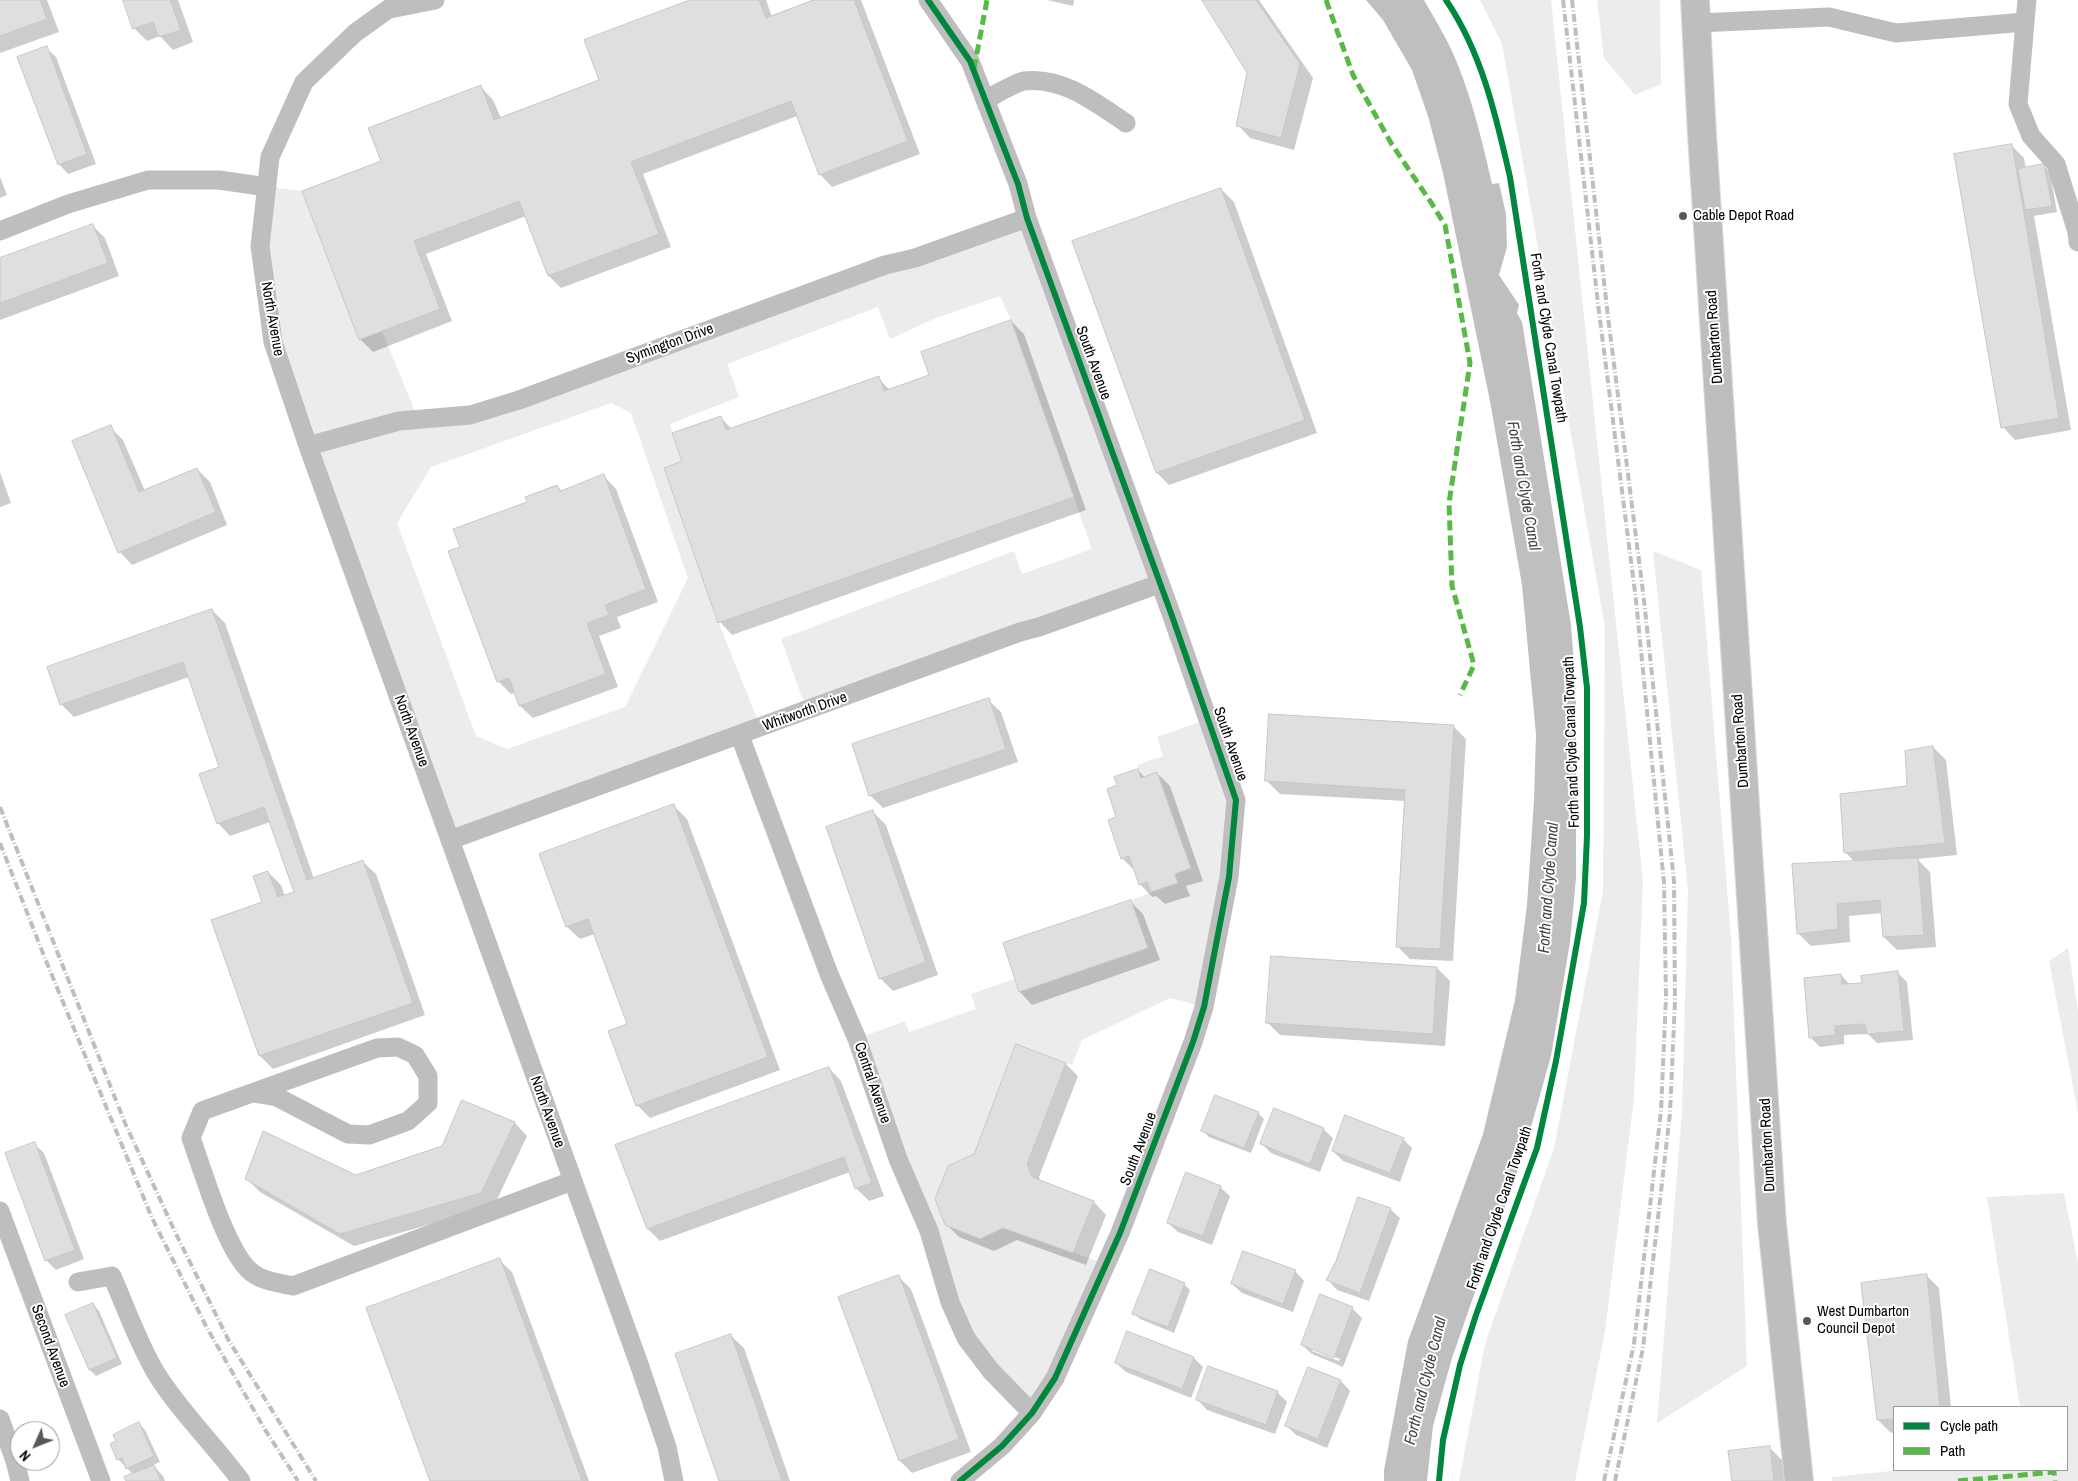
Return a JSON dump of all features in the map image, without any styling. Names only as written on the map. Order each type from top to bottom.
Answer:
[{"type":"main road","name":"Dumbarton Road","points":[[1696,12],[1702,135],[1772,1224],[1799,1481]]},
{"type":"street","name":"North Avenue","points":[[436,0],[396,4],[355,33],[304,82],[270,157],[260,246],[273,342],[308,446],[639,1364],[667,1447],[674,1481]]},
{"type":"street","name":"South Avenue","points":[[928,0],[970,61],[1018,184],[1027,218],[1172,616],[1236,800],[1229,877],[1204,1008],[1193,1042],[1120,1233],[1055,1378],[1032,1413],[1002,1446],[960,1481]]},
{"type":"street","points":[[2027,0],[2018,104],[2031,136],[2056,164],[2077,232],[2078,242]]},
{"type":"street","points":[[1696,12],[1829,17],[1896,33],[2025,22]]},
{"type":"street","points":[[985,100],[1023,81],[1044,82],[1066,86],[1126,123]]},
{"type":"street","points":[[0,231],[68,204],[148,180],[219,180],[267,187]]},
{"type":"street","name":"Symington Drive","points":[[308,446],[399,420],[470,415],[519,400],[885,265],[915,258],[1027,218]]},
{"type":"street","name":"Whitworth Drive","points":[[450,840],[740,736],[1020,632],[1159,584]]},
{"type":"street","name":"Central Avenue","points":[[740,736],[829,974],[857,1039],[898,1159],[929,1231],[950,1302],[966,1338],[991,1371],[1032,1413]]},
{"type":"street","points":[[253,1093],[277,1097],[348,1134],[369,1135],[408,1121],[428,1103],[428,1076],[415,1055],[398,1047],[377,1048],[202,1111],[191,1138],[236,1254],[250,1272],[272,1282],[293,1286],[572,1181]]},
{"type":"street","name":"Second Avenue","points":[[0,1211],[101,1481]]},
{"type":"street","points":[[78,1282],[112,1276],[132,1324],[156,1373],[182,1409],[241,1481]]},
{"type":"street","points":[[0,1420],[16,1462],[20,1481]]},
{"type":"shaded area","points":[[1480,0],[1551,0],[1643,882],[1634,1098],[1605,1331],[1575,1481],[1459,1481],[1485,1344],[1554,1148],[1603,891],[1605,627],[1502,44]]},
{"type":"shaded area","points":[[1597,0],[1660,0],[1661,84],[1635,95],[1604,58]]},
{"type":"shaded area","points":[[267,187],[302,191],[359,339],[382,331],[418,419],[470,415],[1027,218],[1159,584],[807,711],[781,639],[1014,551],[1022,574],[1092,549],[1011,320],[1000,296],[936,318],[890,339],[878,307],[727,364],[739,397],[670,424],[682,461],[664,468],[717,619],[761,728],[450,840],[273,342]],"holes":[[[611,403],[631,413],[688,578],[625,707],[507,749],[476,736],[397,523],[431,467]]]},
{"type":"shaded area","points":[[1653,551],[1701,570],[1731,937],[1747,1366],[1657,1423],[1682,1112],[1688,890]]},
{"type":"shaded area","points":[[1208,719],[1236,800],[1204,1007],[1170,998],[1082,1040],[1072,1065],[1016,1044],[974,1154],[948,1166],[935,1199],[945,1225],[980,1239],[1003,1228],[1106,1264],[1032,1413],[966,1338],[857,1039],[905,1021],[909,1032],[976,1009],[971,994],[1014,979],[1019,992],[1148,948],[1131,900],[1178,883],[1175,874],[1190,868],[1158,772],[1141,778],[1137,765],[1163,756],[1157,737]]},
{"type":"shaded area","points":[[2068,948],[2078,1011],[2078,1113],[2049,961]]},
{"type":"shaded area","points":[[2064,1193],[2078,1263],[2078,1481],[1832,1481],[1832,1477],[1893,1471],[2068,1471],[2068,1406],[2020,1406],[1987,1197]]},
{"type":"water","name":"Forth and Clyde Canal","points":[[1366,0],[1424,0],[1451,48],[1458,65],[1477,124],[1492,184],[1499,183],[1506,214],[1507,247],[1499,275],[1519,305],[1517,313],[1522,322],[1571,625],[1576,691],[1576,878],[1570,942],[1551,1056],[1524,1152],[1452,1358],[1433,1426],[1427,1481],[1384,1481],[1384,1470],[1408,1341],[1483,1134],[1515,1000],[1527,905],[1534,801],[1536,734],[1522,585],[1490,401],[1443,173],[1428,116],[1412,70],[1383,20]]},
{"type":"building","points":[[0,0],[40,0],[47,19],[0,36]]},
{"type":"building","points":[[123,0],[170,0],[181,30],[159,37],[153,22],[133,29]]},
{"type":"building","points":[[690,0],[759,0],[766,18],[813,0],[854,0],[908,141],[819,175],[791,101],[631,162],[659,234],[548,276],[519,201],[414,241],[440,309],[359,340],[302,191],[381,161],[368,128],[481,85],[494,120],[599,80],[584,40]]},
{"type":"building","points":[[1202,0],[1256,0],[1300,64],[1281,138],[1236,126],[1247,73]]},
{"type":"building","points":[[47,46],[87,154],[58,165],[17,57]]},
{"type":"building","points":[[2012,144],[2059,418],[2001,428],[1954,154]]},
{"type":"building","points":[[2044,164],[2052,206],[2025,210],[2018,169]]},
{"type":"building","points":[[1221,188],[1305,420],[1156,473],[1072,241]]},
{"type":"building","points":[[93,224],[108,263],[0,303],[0,258]]},
{"type":"building","points":[[1011,320],[1074,497],[718,623],[664,468],[682,461],[672,433],[721,416],[726,430],[879,376],[884,391],[929,375],[921,352]]},
{"type":"building","points":[[111,425],[139,492],[197,468],[216,512],[118,553],[72,441]]},
{"type":"building","points":[[604,474],[646,589],[605,605],[609,615],[587,623],[606,674],[519,706],[509,678],[497,682],[448,551],[460,547],[453,529],[527,502],[525,497],[557,485],[560,491]]},
{"type":"building","points":[[212,609],[307,880],[363,860],[413,1003],[259,1056],[211,920],[262,902],[253,876],[268,871],[278,897],[294,892],[264,807],[217,824],[199,774],[219,767],[183,662],[60,705],[47,667]]},
{"type":"building","points":[[989,698],[1006,749],[869,796],[852,744]]},
{"type":"building","points":[[1269,714],[1454,725],[1440,949],[1396,947],[1405,790],[1265,781]]},
{"type":"building","points":[[1933,746],[1945,843],[1844,853],[1840,794],[1907,786],[1905,751]]},
{"type":"building","points":[[1138,769],[1141,778],[1157,772],[1191,868],[1175,874],[1178,883],[1151,892],[1147,882],[1139,885],[1129,856],[1121,859],[1108,820],[1116,817],[1107,789],[1117,785],[1114,777]]},
{"type":"building","points":[[674,804],[768,1057],[636,1106],[608,1031],[627,1024],[588,919],[566,927],[539,854]]},
{"type":"building","points":[[873,810],[926,962],[879,979],[826,827]]},
{"type":"building","points":[[1918,858],[1924,935],[1883,937],[1880,900],[1837,904],[1838,929],[1797,934],[1792,864]]},
{"type":"building","points":[[1131,900],[1148,948],[1019,992],[1003,943]]},
{"type":"building","points":[[1271,956],[1437,967],[1433,1034],[1266,1023]]},
{"type":"building","points":[[1898,971],[1904,1031],[1867,1034],[1865,1024],[1835,1026],[1835,1035],[1809,1038],[1804,978],[1841,974],[1842,984],[1862,983],[1861,976]]},
{"type":"building","points":[[1016,1044],[1066,1063],[1027,1164],[1032,1177],[1094,1201],[1073,1253],[1003,1228],[980,1239],[945,1225],[935,1199],[948,1166],[974,1154]]},
{"type":"building","points":[[829,1067],[872,1183],[855,1189],[844,1157],[647,1229],[615,1145]]},
{"type":"building","points":[[1215,1095],[1259,1112],[1244,1148],[1201,1131]]},
{"type":"building","points":[[462,1100],[515,1122],[481,1193],[340,1234],[245,1179],[263,1131],[356,1175],[442,1146]]},
{"type":"building","points":[[1274,1108],[1324,1128],[1310,1164],[1260,1144]]},
{"type":"building","points":[[1345,1115],[1404,1138],[1390,1173],[1332,1151]]},
{"type":"building","points":[[35,1142],[75,1250],[45,1261],[5,1153]]},
{"type":"building","points":[[1186,1172],[1221,1186],[1203,1236],[1167,1223]]},
{"type":"building","points":[[1358,1197],[1391,1208],[1360,1293],[1326,1280],[1336,1261]]},
{"type":"building","points":[[1243,1251],[1296,1270],[1283,1304],[1231,1284]]},
{"type":"building","points":[[500,1258],[582,1481],[430,1481],[366,1308]]},
{"type":"building","points":[[1150,1269],[1185,1283],[1168,1327],[1132,1314]]},
{"type":"building","points":[[1927,1274],[1940,1406],[1893,1406],[1893,1419],[1877,1420],[1861,1283]]},
{"type":"building","points":[[899,1275],[959,1439],[899,1461],[838,1297]]},
{"type":"building","points":[[1320,1294],[1353,1307],[1334,1358],[1301,1345]]},
{"type":"building","points":[[93,1303],[117,1358],[89,1370],[65,1315]]},
{"type":"building","points":[[1127,1331],[1194,1357],[1182,1389],[1115,1363]]},
{"type":"building","points":[[731,1334],[782,1481],[719,1481],[675,1354]]},
{"type":"building","points":[[1208,1366],[1278,1391],[1266,1425],[1196,1400]]},
{"type":"building","points":[[1308,1367],[1341,1380],[1318,1439],[1285,1426]]},
{"type":"building","points":[[139,1422],[154,1456],[126,1469],[122,1458],[117,1460],[110,1444],[116,1441],[113,1435]]},
{"type":"building","points":[[1770,1446],[1774,1481],[1732,1481],[1728,1451]]},
{"type":"building","points":[[154,1465],[161,1481],[126,1481],[124,1477]]},
{"type":"railway","points":[[1563,0],[1599,312],[1636,600],[1664,883],[1666,997],[1661,1111],[1634,1344],[1604,1481]]},
{"type":"railway","points":[[1572,0],[1608,317],[1644,600],[1674,881],[1675,1001],[1670,1113],[1643,1348],[1615,1481]]},
{"type":"railway","points":[[0,807],[125,1123],[176,1234],[229,1341],[316,1481]]},
{"type":"railway","points":[[0,843],[44,956],[152,1218],[206,1326],[264,1428],[298,1481]]},
{"type":"marked path","points":[[974,69],[987,0]]},
{"type":"marked path","points":[[1326,0],[1353,75],[1391,143],[1445,225],[1470,363],[1449,503],[1452,586],[1474,665],[1460,695]]},
{"type":"marked path","points":[[1958,1481],[2054,1472],[2055,1481]]},
{"type":"cycle path","points":[[928,0],[970,61],[1018,184],[1027,218],[1172,616],[1236,800],[1229,877],[1204,1007],[1193,1042],[1120,1233],[1055,1378],[1032,1413],[1002,1446],[960,1481]]},
{"type":"cycle path","name":"Forth and Clyde Canal Towpath","points":[[1439,1481],[1443,1440],[1460,1365],[1476,1315],[1537,1148],[1556,1061],[1584,903],[1587,836],[1587,688],[1580,627],[1510,177],[1493,108],[1478,63],[1459,20],[1446,0]]},
{"type":"place","name":"Cable Depot Road","points":[[1683,216]]},
{"type":"place","name":"West Dumbarton Council Depot","points":[[1807,1321]]}]
